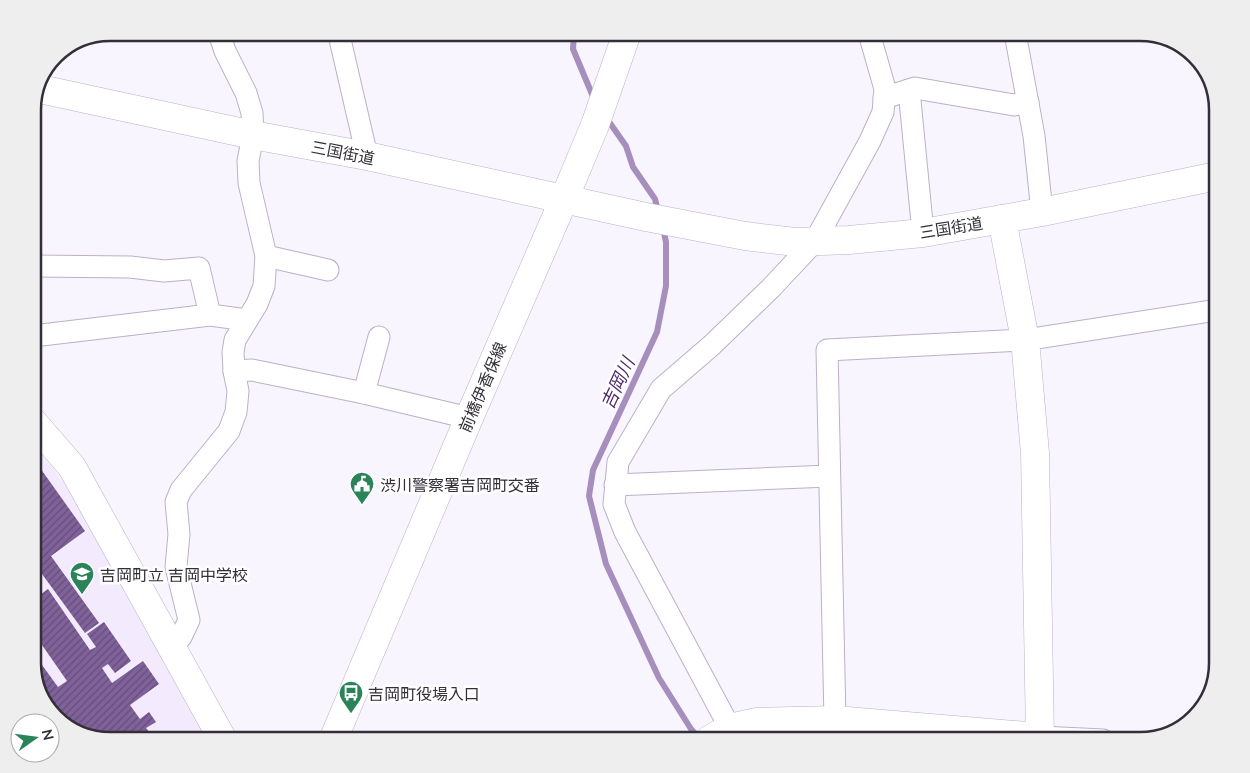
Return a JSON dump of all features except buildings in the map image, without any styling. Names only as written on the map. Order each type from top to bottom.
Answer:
[{"type":"street","points":[[172,647],[181,637],[188,620],[176,567],[179,534],[176,502],[181,490],[229,431],[236,412],[238,391],[232,352],[235,340],[257,304],[264,286],[266,256],[249,183],[248,161],[253,135],[252,113],[246,93],[222,41]]},
{"type":"street","points":[[340,41],[367,156]]},
{"type":"street","name":"前橋伊香保線","points":[[336,732],[595,125],[624,41]]},
{"type":"street","points":[[719,732],[625,532],[614,504],[618,462],[660,389],[712,345],[772,288],[815,241],[870,141],[883,112],[884,89],[871,41]]},
{"type":"street","points":[[1017,41],[1034,136],[1042,212]]},
{"type":"street","points":[[884,98],[915,88],[1014,105],[1028,102]]},
{"type":"street","name":"三国街道","points":[[45,90],[253,135],[367,156],[646,217],[745,236],[795,242],[849,240],[924,233],[1042,212],[1209,178]]},
{"type":"street","points":[[909,90],[924,233]]},
{"type":"street","points":[[1002,219],[1025,340],[1035,453],[1040,732]]},
{"type":"street","points":[[266,256],[328,270]]},
{"type":"street","points":[[41,266],[130,267],[164,271],[199,268],[210,316]]},
{"type":"street","points":[[835,720],[827,350],[1025,340],[1209,311]]},
{"type":"street","points":[[41,335],[210,316],[247,320]]},
{"type":"street","points":[[364,392],[379,337]]},
{"type":"street","points":[[234,371],[252,370],[364,392],[469,418]]},
{"type":"street","points":[[41,431],[72,467],[220,732]]},
{"type":"street","points":[[615,485],[829,476]]},
{"type":"street","points":[[726,732],[757,722],[835,720],[964,732]]},
{"type":"shaded area","name":"吉岡町立 吉岡中学校","points":[[41,455],[92,522],[205,732],[110,732],[92,729],[76,722],[61,712],[51,697],[44,681],[41,667]]},
{"type":"waterway","name":"吉岡川","points":[[574,41],[573,49],[594,99]]},
{"type":"waterway","name":"吉岡川","points":[[605,116],[626,146],[633,167],[655,199],[658,211]]},
{"type":"waterway","name":"吉岡川","points":[[663,228],[666,242],[666,286],[657,332],[593,470],[589,496],[606,564],[659,678],[694,732]]},
{"type":"place","name":"渋川警察署吉岡町交番","points":[[362,505]]},
{"type":"place","name":"吉岡町立 吉岡中学校","points":[[82,595]]},
{"type":"place","name":"吉岡町役場入口","points":[[351,714]]}]
